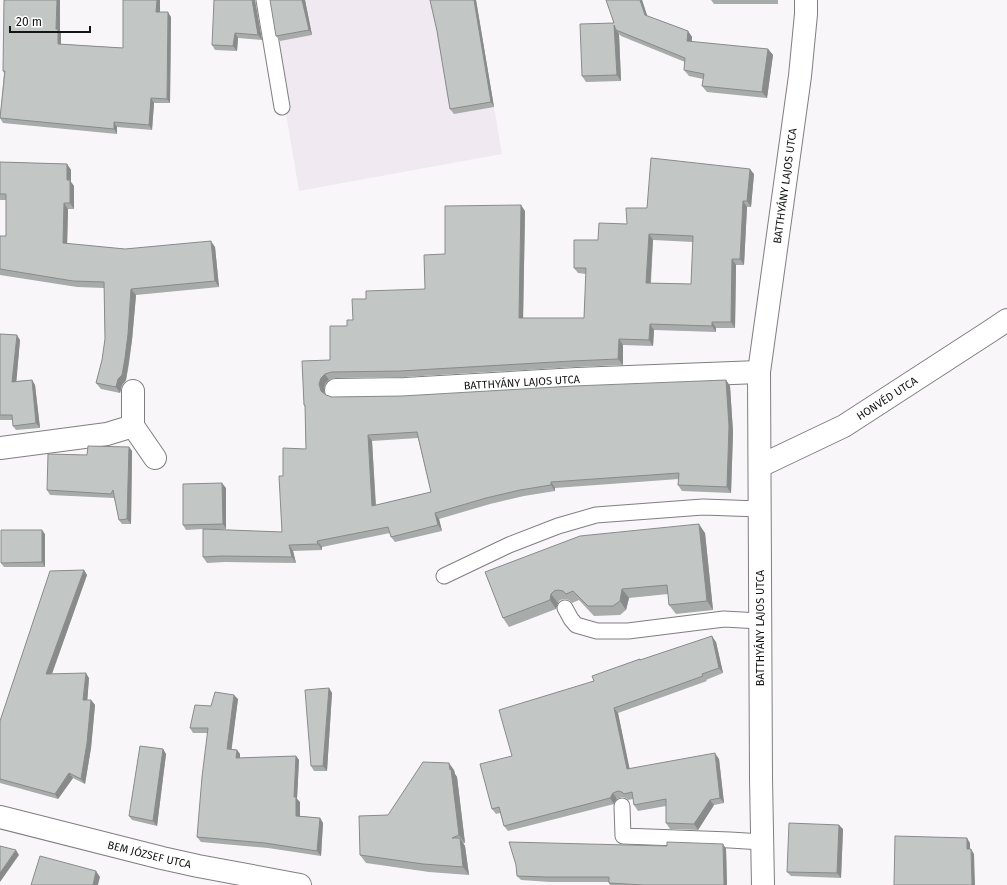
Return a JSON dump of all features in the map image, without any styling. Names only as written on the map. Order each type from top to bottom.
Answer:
[{"type":"street","name":"BATTHYÁNY LAJOS UTCA","points":[[763,885],[760,778],[759,372],[800,76],[806,0]]},
{"type":"street","name":"HONVÉD UTCA","points":[[760,466],[844,426],[1007,320]]},
{"type":"street","name":"BATTHYÁNY LAJOS UTCA","points":[[336,390],[759,372]]},
{"type":"street","points":[[133,391],[133,426],[155,458]]},
{"type":"street","points":[[0,448],[108,434],[133,426]]},
{"type":"street","name":"BEM JÓZSEF UTCA","points":[[0,817],[135,852],[196,876],[300,885]]},
{"type":"lane","points":[[264,0],[282,107]]},
{"type":"lane","points":[[444,576],[509,545],[558,526],[596,515],[703,507],[760,509]]},
{"type":"lane","points":[[565,608],[576,625],[597,631],[628,631],[724,619],[760,620]]},
{"type":"lane","points":[[622,806],[623,836],[762,842]]},
{"type":"shaded area","points":[[267,0],[476,0],[502,154],[299,191]]},
{"type":"building","points":[[4,0],[57,0],[56,29],[58,29],[58,44],[123,48],[123,0],[157,0],[156,12],[168,12],[167,99],[151,98],[149,125],[114,122],[114,129],[0,118],[5,71],[3,71]]},
{"type":"building","points":[[214,0],[252,0],[258,35],[235,33],[233,46],[212,45]]},
{"type":"building","points":[[270,0],[302,0],[309,30],[276,36]]},
{"type":"building","points":[[430,0],[474,0],[491,102],[450,109],[437,31]]},
{"type":"building","points":[[606,0],[640,0],[645,15],[688,31],[687,41],[768,49],[762,92],[702,86],[704,74],[684,70],[685,58],[616,30],[614,25],[617,75],[582,76],[580,24],[614,23]]},
{"type":"building","points":[[651,158],[750,169],[747,201],[743,201],[740,259],[732,259],[731,322],[712,322],[712,326],[650,324],[649,340],[619,339],[618,359],[400,371],[332,372],[325,374],[321,378],[319,384],[321,391],[332,397],[402,396],[574,386],[726,380],[729,426],[727,487],[678,485],[679,473],[551,482],[551,485],[486,498],[435,513],[438,525],[391,537],[388,527],[317,541],[318,544],[289,545],[292,557],[203,557],[203,529],[282,532],[279,476],[283,476],[283,448],[306,449],[302,361],[330,360],[330,326],[347,326],[347,320],[353,320],[352,299],[366,299],[366,291],[425,289],[424,255],[445,254],[445,206],[521,205],[519,318],[584,318],[586,268],[574,268],[574,240],[598,240],[599,223],[627,224],[626,208],[647,208]],"holes":[[[649,234],[693,236],[691,284],[646,283]],[[417,432],[431,492],[372,506],[368,435]]]},
{"type":"building","points":[[0,162],[67,164],[67,180],[70,180],[70,203],[64,203],[63,243],[125,249],[211,241],[215,281],[131,289],[125,358],[122,375],[118,379],[116,387],[96,383],[102,360],[105,339],[104,282],[73,281],[0,269],[0,236],[6,236],[6,194],[0,194]]},
{"type":"building","points":[[0,334],[17,335],[12,382],[32,380],[36,423],[13,426],[12,415],[0,415]]},
{"type":"building","points":[[88,446],[129,447],[127,519],[119,520],[113,490],[111,494],[47,490],[48,454],[87,455]]},
{"type":"building","points":[[222,483],[223,524],[183,525],[183,484]]},
{"type":"building","points":[[699,524],[707,601],[669,605],[667,585],[622,589],[620,601],[613,606],[588,606],[573,591],[566,594],[563,591],[558,590],[551,594],[550,600],[503,618],[485,572],[580,536]]},
{"type":"building","points":[[1,530],[42,530],[42,562],[1,563]]},
{"type":"building","points":[[84,570],[46,674],[86,673],[83,700],[91,700],[87,743],[81,779],[69,773],[55,794],[0,779],[0,721],[50,571]]},
{"type":"building","points":[[712,636],[719,668],[702,674],[703,676],[614,708],[627,769],[715,753],[720,798],[710,800],[694,824],[666,823],[666,799],[634,805],[632,792],[624,794],[618,791],[613,793],[610,798],[504,826],[499,807],[492,809],[480,764],[512,756],[499,710],[594,681],[592,676]]},
{"type":"building","points":[[329,688],[323,766],[311,766],[305,690]]},
{"type":"building","points":[[215,692],[234,695],[227,749],[237,750],[236,758],[296,756],[294,797],[296,797],[296,816],[320,818],[317,851],[265,843],[197,837],[208,728],[190,728],[195,705],[211,706]]},
{"type":"building","points":[[140,746],[163,749],[153,821],[129,816]]},
{"type":"building","points":[[423,762],[449,763],[459,835],[452,838],[460,838],[463,867],[423,864],[360,855],[359,816],[388,815]]},
{"type":"building","points":[[789,823],[839,825],[837,873],[787,872]]},
{"type":"building","points":[[895,836],[967,838],[967,849],[971,849],[972,885],[894,885]]},
{"type":"building","points":[[509,842],[667,846],[667,842],[723,844],[724,885],[644,885],[609,883],[609,877],[517,876],[516,865]]},
{"type":"building","points":[[0,846],[16,850],[0,873]]},
{"type":"building","points":[[40,856],[96,871],[93,885],[31,885]]}]
